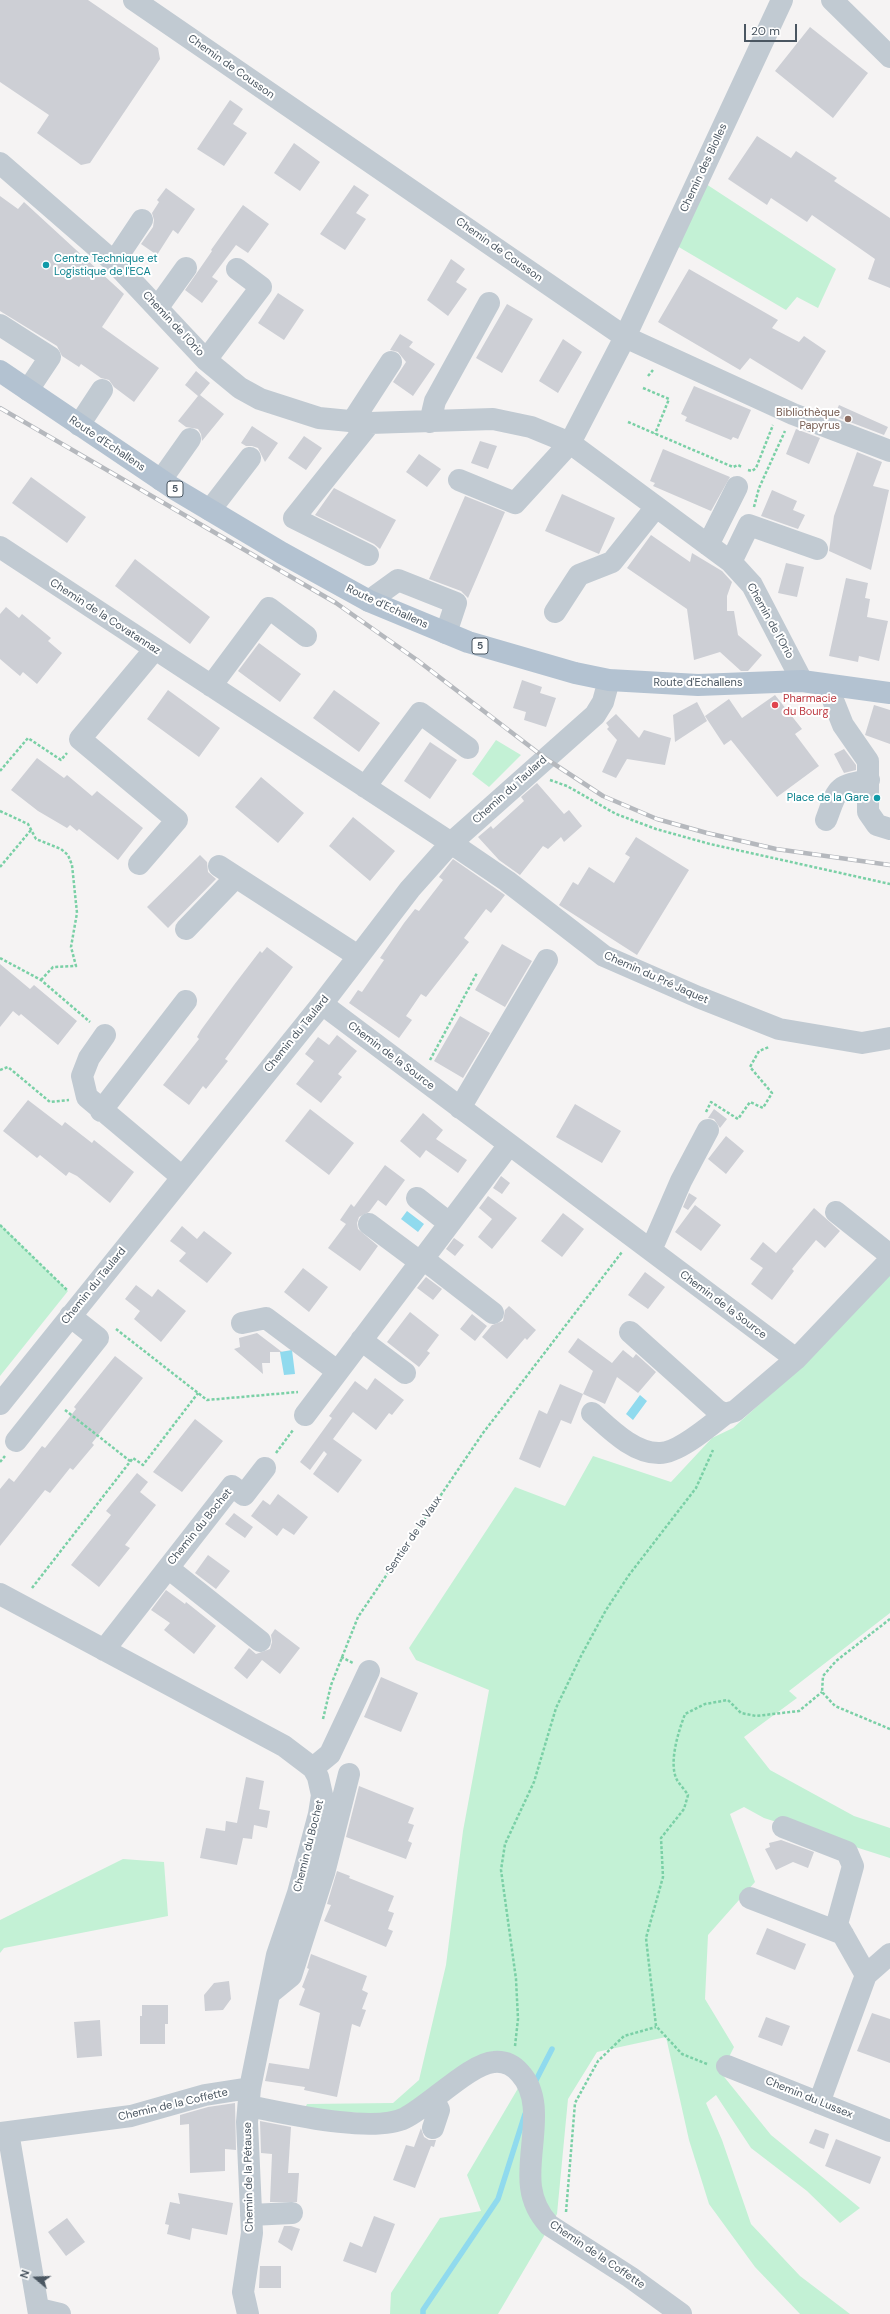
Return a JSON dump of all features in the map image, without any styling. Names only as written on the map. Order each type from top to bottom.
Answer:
[{"type":"main road","name":"Route d'Echallens","points":[[0,371],[161,480],[282,553],[369,601],[468,642],[575,673],[609,680],[698,685],[802,681],[890,693]]},
{"type":"street","name":"Chemin de Cousson","points":[[134,0],[625,337],[787,411],[890,451]]},
{"type":"street","name":"Chemin des Biolles","points":[[570,443],[625,337],[782,0]]},
{"type":"street","points":[[832,0],[890,57]]},
{"type":"street","name":"Chemin de l'Orio","points":[[0,163],[114,262],[158,307],[206,360],[240,388],[260,399],[319,418],[361,422],[430,422],[493,419],[531,426],[570,443],[731,562],[752,585],[802,681]]},
{"type":"street","points":[[114,262],[142,220]]},
{"type":"street","points":[[158,307],[186,268]]},
{"type":"street","points":[[206,360],[261,286],[237,269]]},
{"type":"street","points":[[430,422],[435,401],[489,303]]},
{"type":"street","points":[[0,325],[50,357],[28,390]]},
{"type":"street","points":[[368,555],[294,518],[361,422],[391,362]]},
{"type":"street","points":[[79,425],[102,390]]},
{"type":"street","points":[[161,480],[190,439]]},
{"type":"street","points":[[459,480],[515,503],[570,443]]},
{"type":"street","points":[[210,510],[250,458]]},
{"type":"street","points":[[708,545],[737,487]]},
{"type":"street","points":[[555,612],[579,575],[612,562],[656,507]]},
{"type":"street","points":[[731,562],[749,525],[817,549]]},
{"type":"street","name":"Chemin de la Covatannaz","points":[[0,547],[451,843]]},
{"type":"street","points":[[369,601],[398,580],[456,603],[446,633]]},
{"type":"street","points":[[211,686],[269,608],[306,636]]},
{"type":"street","points":[[140,864],[176,820],[80,739],[155,649]]},
{"type":"street","name":"Chemin du Taulard","points":[[0,1404],[322,1004],[410,889],[451,843],[595,715],[603,702],[609,680]]},
{"type":"street","points":[[827,684],[843,725],[868,761],[870,780],[868,812],[877,825],[890,829]]},
{"type":"street","points":[[365,787],[420,713],[468,748]]},
{"type":"street","points":[[826,820],[837,791],[845,784],[870,780]]},
{"type":"street","name":"Chemin du Pré Jaquet","points":[[451,843],[507,881],[604,956],[633,969],[779,1029],[862,1043],[890,1038]]},
{"type":"street","points":[[186,929],[227,872],[358,956]]},
{"type":"street","points":[[460,1108],[547,960]]},
{"type":"street","points":[[94,1104],[186,1001]]},
{"type":"street","name":"Chemin de la Source","points":[[322,1004],[796,1359]]},
{"type":"street","points":[[105,1035],[89,1058],[82,1076],[94,1104],[182,1177]]},
{"type":"street","points":[[651,1250],[681,1181],[708,1130]]},
{"type":"street","points":[[305,1415],[341,1365],[509,1145]]},
{"type":"street","points":[[416,1198],[449,1223]]},
{"type":"street","points":[[836,1212],[890,1255]]},
{"type":"street","points":[[369,1224],[421,1260],[492,1313]]},
{"type":"street","points":[[592,1413],[621,1438],[642,1449],[660,1453],[677,1448],[725,1414],[735,1411],[796,1359],[890,1260]]},
{"type":"street","points":[[278,1310],[341,1365]]},
{"type":"street","points":[[16,1441],[98,1338],[70,1316]]},
{"type":"street","points":[[242,1323],[266,1318],[341,1365]]},
{"type":"street","points":[[630,1332],[718,1410],[725,1414]]},
{"type":"street","points":[[361,1340],[405,1373]]},
{"type":"street","name":"Chemin du Bochet","points":[[104,1650],[232,1486],[244,1495],[265,1468]]},
{"type":"street","name":"Chemin du Bochet","points":[[168,1568],[260,1641]]},
{"type":"street","name":"Chemin du Bochet","points":[[0,1594],[284,1746],[313,1768],[321,1786],[319,1814],[298,1893],[277,1955],[250,2097]]},
{"type":"street","points":[[313,1768],[330,1754],[369,1671]]},
{"type":"street","points":[[269,1994],[292,1976],[324,1873],[349,1774]]},
{"type":"street","points":[[783,1828],[847,1852],[853,1866],[837,1924],[866,1975]]},
{"type":"street","points":[[750,1898],[843,1934]]},
{"type":"street","points":[[819,2103],[866,1975],[890,1954]]},
{"type":"street","name":"Chemin de la Coffette","points":[[4,2133],[131,2116],[205,2096],[250,2097],[311,2119],[381,2124],[403,2119],[434,2100],[471,2070],[487,2062],[511,2065],[529,2082],[534,2122],[531,2186],[534,2202],[540,2215],[549,2225],[630,2277],[682,2314]]},
{"type":"street","name":"Chemin du Lussex","points":[[727,2066],[890,2131]]},
{"type":"street","name":"Chemin de la Pétause","points":[[248,2314],[243,2292],[252,2233],[247,2122],[250,2097]]},
{"type":"street","points":[[433,2128],[439,2110],[434,2100]]},
{"type":"street","points":[[4,2133],[46,2312]]},
{"type":"street","points":[[251,2215],[292,2213]]},
{"type":"path","points":[[643,388],[669,400],[655,434]]},
{"type":"path","points":[[628,422],[733,467],[738,465],[752,471],[756,468],[787,411]]},
{"type":"path","points":[[749,525],[759,488],[787,411]]},
{"type":"path","points":[[0,771],[28,738],[60,760],[80,739]]},
{"type":"path","points":[[547,779],[567,786],[616,814],[656,830],[710,844],[890,884]]},
{"type":"path","points":[[0,811],[28,824],[36,839],[61,849],[68,855],[76,887],[77,912],[71,947],[76,966],[53,967],[41,980]]},
{"type":"path","points":[[0,867],[31,830]]},
{"type":"path","points":[[0,958],[41,980],[105,1035]]},
{"type":"path","points":[[421,1078],[477,973]]},
{"type":"path","points":[[0,1070],[8,1067],[50,1102],[94,1104]]},
{"type":"path","points":[[0,1224],[70,1293]]},
{"type":"path","name":"Sentier de la Vaux","points":[[322,1723],[331,1685],[358,1618],[483,1433],[633,1237]]},
{"type":"path","points":[[114,1327],[207,1400],[323,1390]]},
{"type":"path","points":[[29,1592],[130,1461],[133,1458],[143,1465],[198,1393]]},
{"type":"path","points":[[50,1398],[130,1461]]},
{"type":"path","points":[[265,1468],[305,1415]]},
{"type":"path","points":[[511,2065],[515,2049],[518,2019],[516,1980],[501,1870],[505,1844],[534,1782],[556,1708],[581,1656],[606,1610],[629,1574],[696,1488],[714,1447]]},
{"type":"path","points":[[890,1619],[836,1661],[823,1676],[822,1692],[835,1706],[890,1729]]},
{"type":"path","points":[[727,2066],[705,2063],[682,2054],[657,2027],[646,1938],[663,1877],[662,1838],[684,1809],[688,1795],[676,1778],[675,1757],[677,1734],[685,1714],[705,1704],[728,1700],[741,1713],[756,1716],[799,1711],[822,1692]]},
{"type":"path","points":[[561,2232],[566,2216],[575,2103],[598,2061],[624,2036],[657,2027]]},
{"type":"green space","points":[[706,184],[836,269],[818,308],[797,297],[786,310],[677,246]]},
{"type":"green space","points":[[496,740],[521,755],[489,787],[472,774]]},
{"type":"green space","points":[[0,1224],[68,1291],[0,1376]]},
{"type":"green space","points":[[890,1266],[890,1613],[789,1691],[797,1698],[744,1737],[770,1770],[854,1816],[890,1828],[890,1858],[764,1818],[744,1807],[730,1814],[755,1882],[708,1935],[705,1999],[734,2047],[721,2073],[771,2135],[860,2208],[840,2223],[807,2191],[751,2148],[716,2095],[706,2103],[722,2140],[751,2224],[800,2276],[850,2314],[800,2314],[755,2267],[709,2204],[689,2140],[666,2037],[597,2052],[568,2099],[557,2214],[498,2314],[390,2314],[391,2293],[440,2218],[481,2211],[467,2175],[530,2068],[499,2051],[478,2057],[397,2115],[304,2110],[307,2104],[393,2103],[419,2080],[446,1965],[463,1831],[489,1690],[416,1660],[409,1648],[515,1487],[565,1506],[593,1456],[671,1482],[712,1438],[733,1428],[812,1357]]},
{"type":"green space","points":[[123,1859],[164,1862],[168,1916],[4,1948],[0,1953],[0,1920]]},
{"type":"water","points":[[407,1211],[424,1224],[418,1232],[401,1219]]},
{"type":"water","points":[[292,1350],[295,1374],[284,1375],[280,1352]]},
{"type":"water","points":[[640,1395],[647,1401],[633,1420],[626,1414]]},
{"type":"building","points":[[0,0],[88,0],[158,48],[160,59],[90,163],[81,165],[37,133],[49,115],[0,82]]},
{"type":"building","points":[[810,27],[868,73],[833,118],[775,71]]},
{"type":"building","points":[[230,100],[243,109],[233,124],[247,133],[224,166],[197,149]]},
{"type":"building","points":[[757,136],[791,158],[796,151],[837,178],[834,181],[890,218],[890,288],[868,279],[875,259],[812,215],[807,222],[771,198],[767,205],[728,179]]},
{"type":"building","points":[[294,143],[320,162],[300,191],[274,173]]},
{"type":"building","points":[[354,185],[369,195],[356,213],[366,219],[345,250],[320,234]]},
{"type":"building","points":[[166,188],[195,209],[178,234],[173,230],[157,255],[141,244],[153,227],[154,220],[152,213],[159,202],[157,200]]},
{"type":"building","name":"Centre Technique et Logistique de l'ECA","points":[[0,196],[18,209],[24,202],[124,294],[102,327],[159,368],[134,402],[114,387],[109,380],[101,378],[81,364],[79,367],[62,356],[57,346],[0,311]]},
{"type":"building","points":[[243,205],[269,224],[248,253],[236,245],[212,277],[218,281],[202,303],[185,290]]},
{"type":"building","points":[[451,259],[465,269],[456,282],[467,289],[448,316],[427,300]]},
{"type":"building","points":[[689,269],[778,320],[772,328],[799,342],[804,336],[826,351],[802,390],[750,358],[740,370],[658,322]]},
{"type":"building","points":[[278,293],[304,310],[284,340],[258,323]]},
{"type":"building","points":[[507,304],[533,319],[502,373],[476,358]]},
{"type":"building","points":[[400,334],[413,342],[409,347],[435,364],[413,396],[393,382],[406,362],[398,352],[390,350]]},
{"type":"building","points":[[563,339],[582,352],[558,393],[539,381]]},
{"type":"building","points":[[196,371],[210,383],[200,395],[224,414],[202,441],[201,434],[198,429],[186,427],[178,421],[198,396],[185,385]]},
{"type":"building","points":[[694,386],[751,410],[738,439],[733,437],[731,440],[685,421],[687,417],[681,414]]},
{"type":"building","points":[[839,405],[888,427],[884,435],[834,416]]},
{"type":"building","points":[[252,426],[278,443],[265,462],[258,448],[246,446],[241,443]]},
{"type":"building","points":[[796,429],[820,438],[809,464],[786,454]]},
{"type":"building","points":[[304,436],[322,448],[306,470],[288,458]]},
{"type":"building","points":[[480,441],[497,446],[488,469],[471,463]]},
{"type":"building","points":[[663,449],[730,477],[711,511],[653,486],[655,483],[650,481]]},
{"type":"building","points":[[857,452],[882,462],[873,486],[889,490],[871,570],[829,551],[834,516]]},
{"type":"building","points":[[419,454],[441,469],[427,487],[406,472]]},
{"type":"building","points":[[31,477],[86,517],[67,543],[12,503]]},
{"type":"building","points":[[334,488],[396,520],[380,549],[374,544],[315,515]]},
{"type":"building","points":[[772,490],[797,501],[793,510],[805,515],[798,529],[761,516]]},
{"type":"building","points":[[562,494],[615,518],[599,554],[545,531]]},
{"type":"building","points":[[465,496],[505,512],[468,598],[461,591],[429,579]]},
{"type":"building","points":[[651,535],[690,562],[692,553],[722,571],[732,582],[727,596],[727,611],[734,611],[738,635],[762,655],[748,671],[741,671],[720,652],[694,660],[687,609],[627,568]]},
{"type":"building","points":[[135,559],[210,617],[190,644],[115,586]]},
{"type":"building","points":[[786,563],[804,567],[797,597],[778,593]]},
{"type":"building","points":[[846,578],[868,583],[865,598],[870,599],[867,617],[888,621],[879,661],[859,656],[858,662],[829,656]]},
{"type":"building","points":[[6,607],[19,618],[22,614],[51,638],[48,641],[62,653],[37,684],[23,672],[20,676],[0,659],[0,614]]},
{"type":"building","points":[[259,643],[301,674],[280,702],[238,671]]},
{"type":"building","points":[[522,680],[542,687],[540,693],[556,698],[546,727],[524,720],[526,712],[513,708]]},
{"type":"building","points":[[168,690],[220,728],[199,757],[147,719]]},
{"type":"building","points":[[334,690],[380,723],[359,752],[313,718]]},
{"type":"building","points":[[775,695],[802,729],[795,734],[819,766],[777,797],[731,740],[724,745],[705,716],[729,699],[742,718]]},
{"type":"building","points":[[697,702],[707,721],[675,742],[673,715]]},
{"type":"building","points":[[874,705],[890,710],[890,744],[865,735]]},
{"type":"building","points":[[616,714],[639,738],[644,730],[671,738],[665,765],[627,759],[616,778],[602,772],[617,740],[607,729],[609,727],[606,723]]},
{"type":"building","points":[[430,742],[457,760],[430,799],[404,781]]},
{"type":"building","points":[[844,749],[856,765],[856,770],[844,773],[834,754]]},
{"type":"building","points":[[37,758],[64,778],[67,775],[92,796],[97,791],[143,828],[118,860],[79,829],[77,831],[70,825],[67,828],[38,811],[11,790]]},
{"type":"building","points":[[261,777],[304,813],[278,843],[235,807]]},
{"type":"building","points":[[537,783],[564,814],[569,810],[582,826],[564,842],[561,837],[548,849],[543,846],[520,875],[499,860],[478,837],[491,826],[493,829],[524,801],[521,797]]},
{"type":"building","points":[[353,817],[395,851],[370,881],[329,846]]},
{"type":"building","points":[[636,837],[689,870],[637,955],[559,905],[573,882],[578,885],[589,867],[614,883],[630,857],[625,854]]},
{"type":"building","points":[[200,855],[207,862],[208,872],[216,879],[168,928],[147,907]]},
{"type":"building","points":[[453,859],[505,895],[491,913],[486,909],[464,938],[469,942],[426,997],[421,994],[406,1016],[412,1020],[399,1038],[349,1003],[358,990],[362,992],[384,960],[380,958],[404,923],[415,909],[419,911],[443,880],[439,877]]},
{"type":"building","points":[[502,944],[532,961],[505,1007],[475,990]]},
{"type":"building","points":[[267,947],[293,967],[225,1059],[228,1061],[206,1089],[203,1086],[189,1105],[163,1085],[199,1039],[197,1037],[201,1030],[234,985],[260,951],[262,953]]},
{"type":"building","points":[[0,964],[30,989],[34,985],[77,1021],[58,1045],[21,1014],[19,1016],[13,1011],[0,1027]]},
{"type":"building","points":[[460,1016],[490,1033],[463,1078],[434,1061]]},
{"type":"building","points":[[337,1035],[357,1051],[338,1074],[342,1077],[321,1103],[296,1084],[314,1061],[305,1054],[318,1037],[329,1045]]},
{"type":"building","points":[[28,1100],[62,1126],[65,1122],[92,1143],[94,1140],[134,1172],[110,1203],[77,1176],[69,1172],[66,1176],[40,1155],[37,1158],[3,1131]]},
{"type":"building","points":[[575,1104],[621,1131],[602,1163],[556,1137]]},
{"type":"building","points":[[310,1109],[354,1143],[329,1175],[285,1141]]},
{"type":"building","points":[[714,1109],[727,1119],[720,1128],[714,1119],[708,1118]]},
{"type":"building","points":[[423,1113],[443,1130],[436,1139],[467,1160],[458,1173],[426,1150],[420,1158],[400,1141]]},
{"type":"building","points":[[726,1136],[744,1151],[726,1174],[708,1159]]},
{"type":"building","points":[[385,1165],[405,1180],[386,1206],[378,1200],[369,1212],[359,1217],[357,1223],[358,1229],[378,1246],[360,1271],[328,1248],[346,1224],[340,1220],[351,1204],[354,1207]]},
{"type":"building","points":[[501,1176],[510,1183],[502,1194],[493,1188]]},
{"type":"building","points":[[689,1193],[697,1198],[688,1210],[683,1207]]},
{"type":"building","points":[[488,1196],[517,1218],[492,1249],[478,1237],[492,1219],[479,1208]]},
{"type":"building","points":[[695,1205],[721,1225],[701,1251],[675,1232]]},
{"type":"building","points":[[814,1208],[840,1231],[825,1248],[816,1240],[792,1269],[794,1271],[772,1300],[751,1284],[763,1268],[750,1259],[763,1242],[776,1253]]},
{"type":"building","points":[[563,1213],[584,1229],[562,1257],[541,1241]]},
{"type":"building","points":[[182,1226],[197,1239],[204,1231],[232,1253],[207,1283],[179,1261],[186,1253],[170,1241]]},
{"type":"building","points":[[454,1238],[464,1245],[455,1256],[446,1249]]},
{"type":"building","points":[[303,1268],[328,1287],[309,1312],[284,1292]]},
{"type":"building","points":[[645,1272],[665,1287],[648,1309],[628,1295]]},
{"type":"building","points":[[426,1277],[442,1289],[433,1300],[417,1288]]},
{"type":"building","points":[[136,1285],[152,1297],[158,1289],[186,1311],[161,1342],[134,1319],[140,1311],[125,1299]]},
{"type":"building","points":[[509,1306],[536,1330],[527,1340],[525,1338],[507,1359],[482,1337],[492,1325],[503,1321],[505,1310]]},
{"type":"building","points":[[410,1312],[439,1335],[427,1351],[430,1353],[419,1367],[387,1342]]},
{"type":"building","points":[[472,1314],[487,1326],[475,1341],[460,1329]]},
{"type":"building","points":[[257,1333],[282,1352],[270,1352],[270,1363],[262,1363],[263,1374],[234,1349],[240,1347],[239,1338]]},
{"type":"building","points":[[578,1338],[612,1363],[623,1350],[633,1358],[636,1354],[656,1372],[638,1393],[617,1377],[605,1404],[583,1394],[593,1371],[568,1352]]},
{"type":"building","points":[[115,1356],[143,1378],[92,1443],[94,1445],[73,1470],[70,1468],[50,1493],[45,1490],[0,1546],[0,1489],[9,1478],[14,1482],[42,1446],[45,1448],[76,1409],[74,1407]]},
{"type":"building","points":[[375,1378],[404,1400],[392,1415],[389,1413],[376,1430],[353,1412],[333,1439],[362,1460],[338,1493],[313,1474],[327,1454],[324,1451],[310,1470],[300,1462],[332,1418],[329,1416],[355,1381],[367,1390]]},
{"type":"building","points":[[560,1384],[583,1394],[571,1424],[561,1420],[540,1468],[519,1459],[539,1410],[547,1414]]},
{"type":"building","points":[[195,1419],[223,1441],[182,1492],[153,1472]]},
{"type":"building","points":[[137,1473],[148,1482],[140,1492],[156,1505],[125,1545],[130,1548],[99,1587],[71,1565],[111,1515],[106,1511]]},
{"type":"building","points":[[278,1494],[308,1517],[294,1535],[283,1528],[277,1536],[251,1516],[263,1500],[270,1505]]},
{"type":"building","points":[[234,1513],[253,1527],[245,1538],[225,1524]]},
{"type":"building","points":[[208,1555],[230,1571],[216,1589],[195,1573]]},
{"type":"building","points":[[166,1590],[185,1604],[186,1602],[216,1626],[194,1654],[164,1630],[170,1623],[151,1610]]},
{"type":"building","points":[[275,1629],[300,1648],[280,1674],[262,1660],[247,1679],[234,1668],[249,1648],[256,1654],[270,1649],[272,1642],[271,1635]]},
{"type":"building","points":[[381,1677],[418,1693],[401,1732],[364,1717]]},
{"type":"building","points":[[246,1777],[264,1781],[259,1809],[270,1811],[267,1828],[254,1825],[252,1839],[243,1838],[237,1865],[200,1858],[206,1828],[225,1831],[226,1821],[237,1823]]},
{"type":"building","points":[[359,1786],[414,1808],[408,1823],[414,1825],[408,1841],[412,1843],[406,1859],[346,1837]]},
{"type":"building","points":[[781,1840],[814,1852],[808,1868],[793,1862],[776,1870],[765,1849],[770,1847],[769,1843]]},
{"type":"building","points":[[337,1871],[350,1876],[349,1878],[394,1896],[388,1911],[394,1913],[388,1929],[393,1931],[386,1947],[324,1921],[331,1905],[327,1904]]},
{"type":"building","points":[[767,1928],[806,1944],[795,1970],[756,1954]]},
{"type":"building","points":[[311,1954],[367,1976],[362,1990],[368,1993],[362,2009],[366,2010],[360,2027],[352,2024],[337,2097],[304,2090],[305,2087],[265,2081],[269,2063],[309,2069],[320,2013],[299,2005],[305,1989],[302,1987],[309,1969],[307,1968]]},
{"type":"building","points":[[229,1981],[231,1999],[223,2010],[205,2011],[204,1995],[214,1983]]},
{"type":"building","points":[[142,2005],[168,2005],[168,2024],[165,2024],[165,2044],[140,2044],[140,2016],[142,2016]]},
{"type":"building","points":[[872,2013],[890,2019],[890,2063],[857,2051]]},
{"type":"building","points":[[766,2017],[790,2026],[782,2046],[758,2037]]},
{"type":"building","points":[[100,2020],[102,2056],[77,2058],[74,2022]]},
{"type":"building","points":[[235,2103],[236,2150],[225,2149],[225,2171],[190,2173],[189,2124],[180,2125],[180,2115],[208,2107]]},
{"type":"building","points":[[260,2121],[291,2127],[288,2173],[299,2173],[297,2202],[270,2202],[272,2154],[261,2153]]},
{"type":"building","points":[[421,2128],[424,2137],[429,2140],[436,2140],[434,2147],[431,2146],[415,2188],[393,2180],[406,2145],[414,2147]]},
{"type":"building","points":[[815,2129],[829,2134],[824,2149],[809,2143]]},
{"type":"building","points":[[836,2139],[881,2157],[870,2184],[825,2166]]},
{"type":"building","points":[[178,2193],[233,2203],[227,2235],[192,2228],[190,2240],[167,2234],[169,2225],[165,2224],[170,2202],[180,2204]]},
{"type":"building","points":[[374,2216],[395,2224],[376,2273],[343,2261],[350,2242],[362,2247]]},
{"type":"building","points":[[67,2218],[85,2242],[66,2256],[48,2232]]},
{"type":"building","points":[[284,2226],[291,2226],[300,2229],[292,2251],[278,2242]]},
{"type":"building","points":[[260,2266],[281,2266],[281,2288],[259,2288]]},
{"type":"waterway","points":[[534,2084],[552,2049]]},
{"type":"waterway","points":[[423,2314],[423,2310],[498,2199],[525,2114]]},
{"type":"railway","points":[[0,408],[336,603],[417,660],[545,758],[603,796],[657,819],[707,833],[776,849],[890,865]]},
{"type":"place","name":"Centre Technique et Logistique de l'ECA","points":[[46,265]]},
{"type":"place","name":"Bibliothèque Papyrus","points":[[848,419]]},
{"type":"place","name":"Pharmacie du Bourg","points":[[775,705]]},
{"type":"place","name":"Place de la Gare","points":[[877,798]]}]
